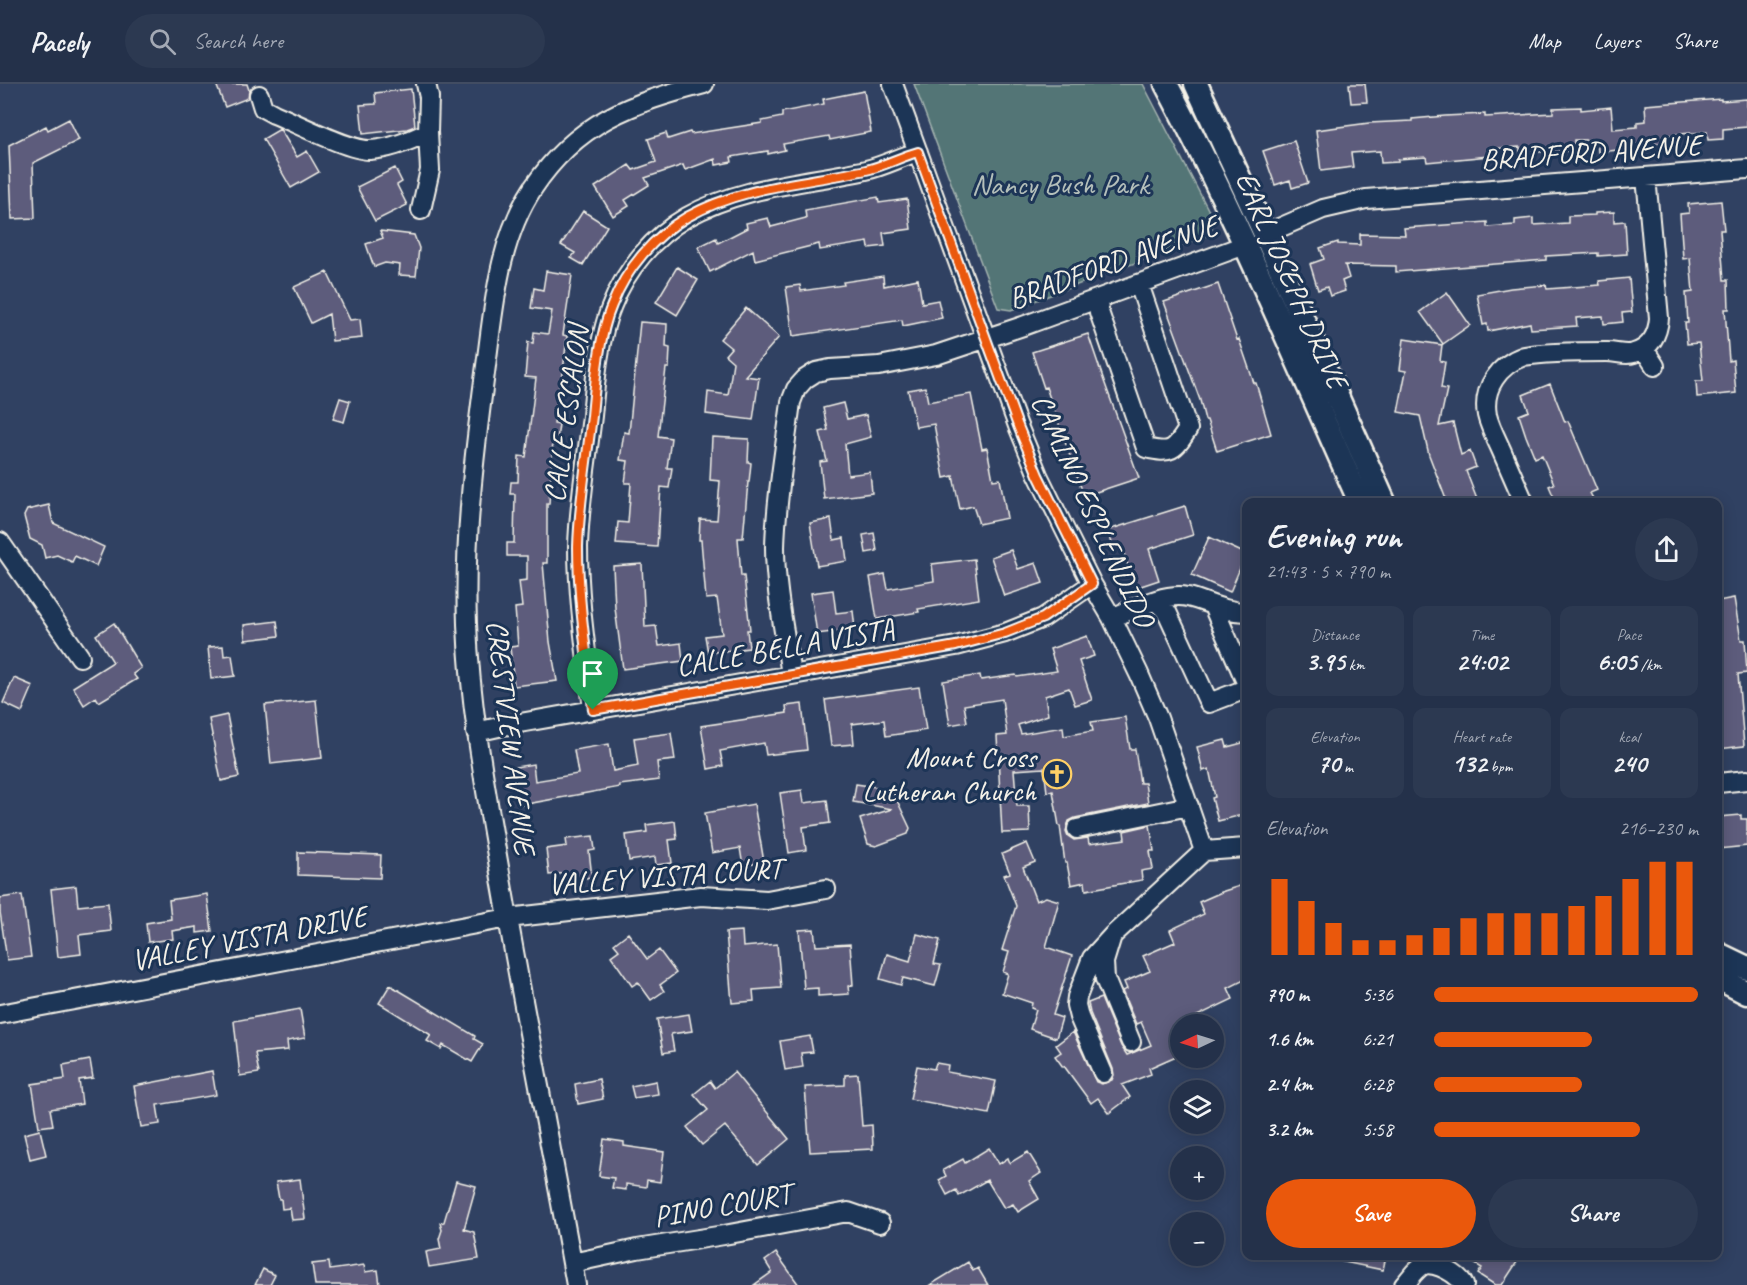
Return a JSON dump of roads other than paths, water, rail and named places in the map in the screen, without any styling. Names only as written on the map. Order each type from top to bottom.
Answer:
[{"type":"main road","name":"EARL JOSEPH DRIVE","points":[[1166,84],[1195,139],[1245,245],[1358,498]]},
{"type":"main road","name":"EARL JOSEPH DRIVE","points":[[1196,84],[1266,234],[1381,498]]},
{"type":"main road","points":[[1722,956],[1747,968]]},
{"type":"main road","points":[[1722,980],[1747,993]]},
{"type":"street","points":[[421,210],[430,170],[429,97],[426,84]]},
{"type":"street","name":"CRESTVIEW AVENUE","points":[[576,1285],[508,918],[471,694],[467,626],[468,529],[472,472],[498,279],[506,244],[515,220],[532,189],[562,152],[609,117],[655,90],[704,84]]},
{"type":"street","name":"CAMINO ESPLENDIDO","points":[[893,84],[1018,426],[1038,475],[1139,674],[1158,718],[1204,851]]},
{"type":"street","points":[[259,95],[263,108],[346,145],[369,150],[405,143],[428,132]]},
{"type":"street","name":"CALLE ESCALON","points":[[593,710],[584,632],[578,545],[596,376],[606,321],[625,277],[648,248],[669,230],[714,203],[771,187],[870,169],[918,152]]},
{"type":"street","name":"BRADFORD AVENUE","points":[[1266,234],[1323,209],[1366,199],[1747,169]]},
{"type":"street","points":[[1522,498],[1487,414],[1487,395],[1495,377],[1507,364],[1524,356],[1611,352],[1628,355],[1644,349],[1656,336],[1659,318],[1646,177]]},
{"type":"street","name":"BRADFORD AVENUE","points":[[791,675],[778,587],[776,527],[791,402],[796,389],[805,379],[816,372],[830,369],[879,366],[936,355],[1023,326],[1245,245]]},
{"type":"street","points":[[1098,299],[1100,312],[1146,448],[1164,452],[1178,445],[1188,429],[1139,284]]},
{"type":"street","points":[[1644,349],[1655,366]]},
{"type":"street","points":[[0,542],[80,657]]},
{"type":"street","name":"CALLE BELLA VISTA","points":[[476,732],[956,646],[1005,633],[1043,618],[1092,584]]},
{"type":"street","points":[[1112,618],[1175,596],[1188,597],[1221,609],[1242,612]]},
{"type":"street","points":[[1156,601],[1167,612],[1209,703],[1242,691]]},
{"type":"street","points":[[1213,606],[1242,673]]},
{"type":"street","points":[[1722,783],[1747,780]]},
{"type":"street","points":[[1077,829],[1189,806]]},
{"type":"street","points":[[1103,1073],[1076,1005],[1092,958],[1113,935],[1204,851],[1242,848]]},
{"type":"street","name":"VALLEY VISTA COURT","points":[[508,918],[701,896],[767,900],[826,889]]},
{"type":"street","name":"VALLEY VISTA DRIVE","points":[[0,1014],[508,918]]},
{"type":"street","points":[[1113,935],[1104,963],[1105,979],[1131,1042]]},
{"type":"street","name":"PINO COURT","points":[[572,1263],[637,1249],[848,1212],[880,1223]]},
{"type":"street","points":[[1404,1285],[1421,1266],[1429,1264],[1447,1269],[1463,1281],[1464,1285]]},
{"type":"place","name":"Mount Cross Lutheran Church","points":[[1057,774]]},
{"type":"park label","name":"Nancy Bush Park","points":[[1060,184]]}]
